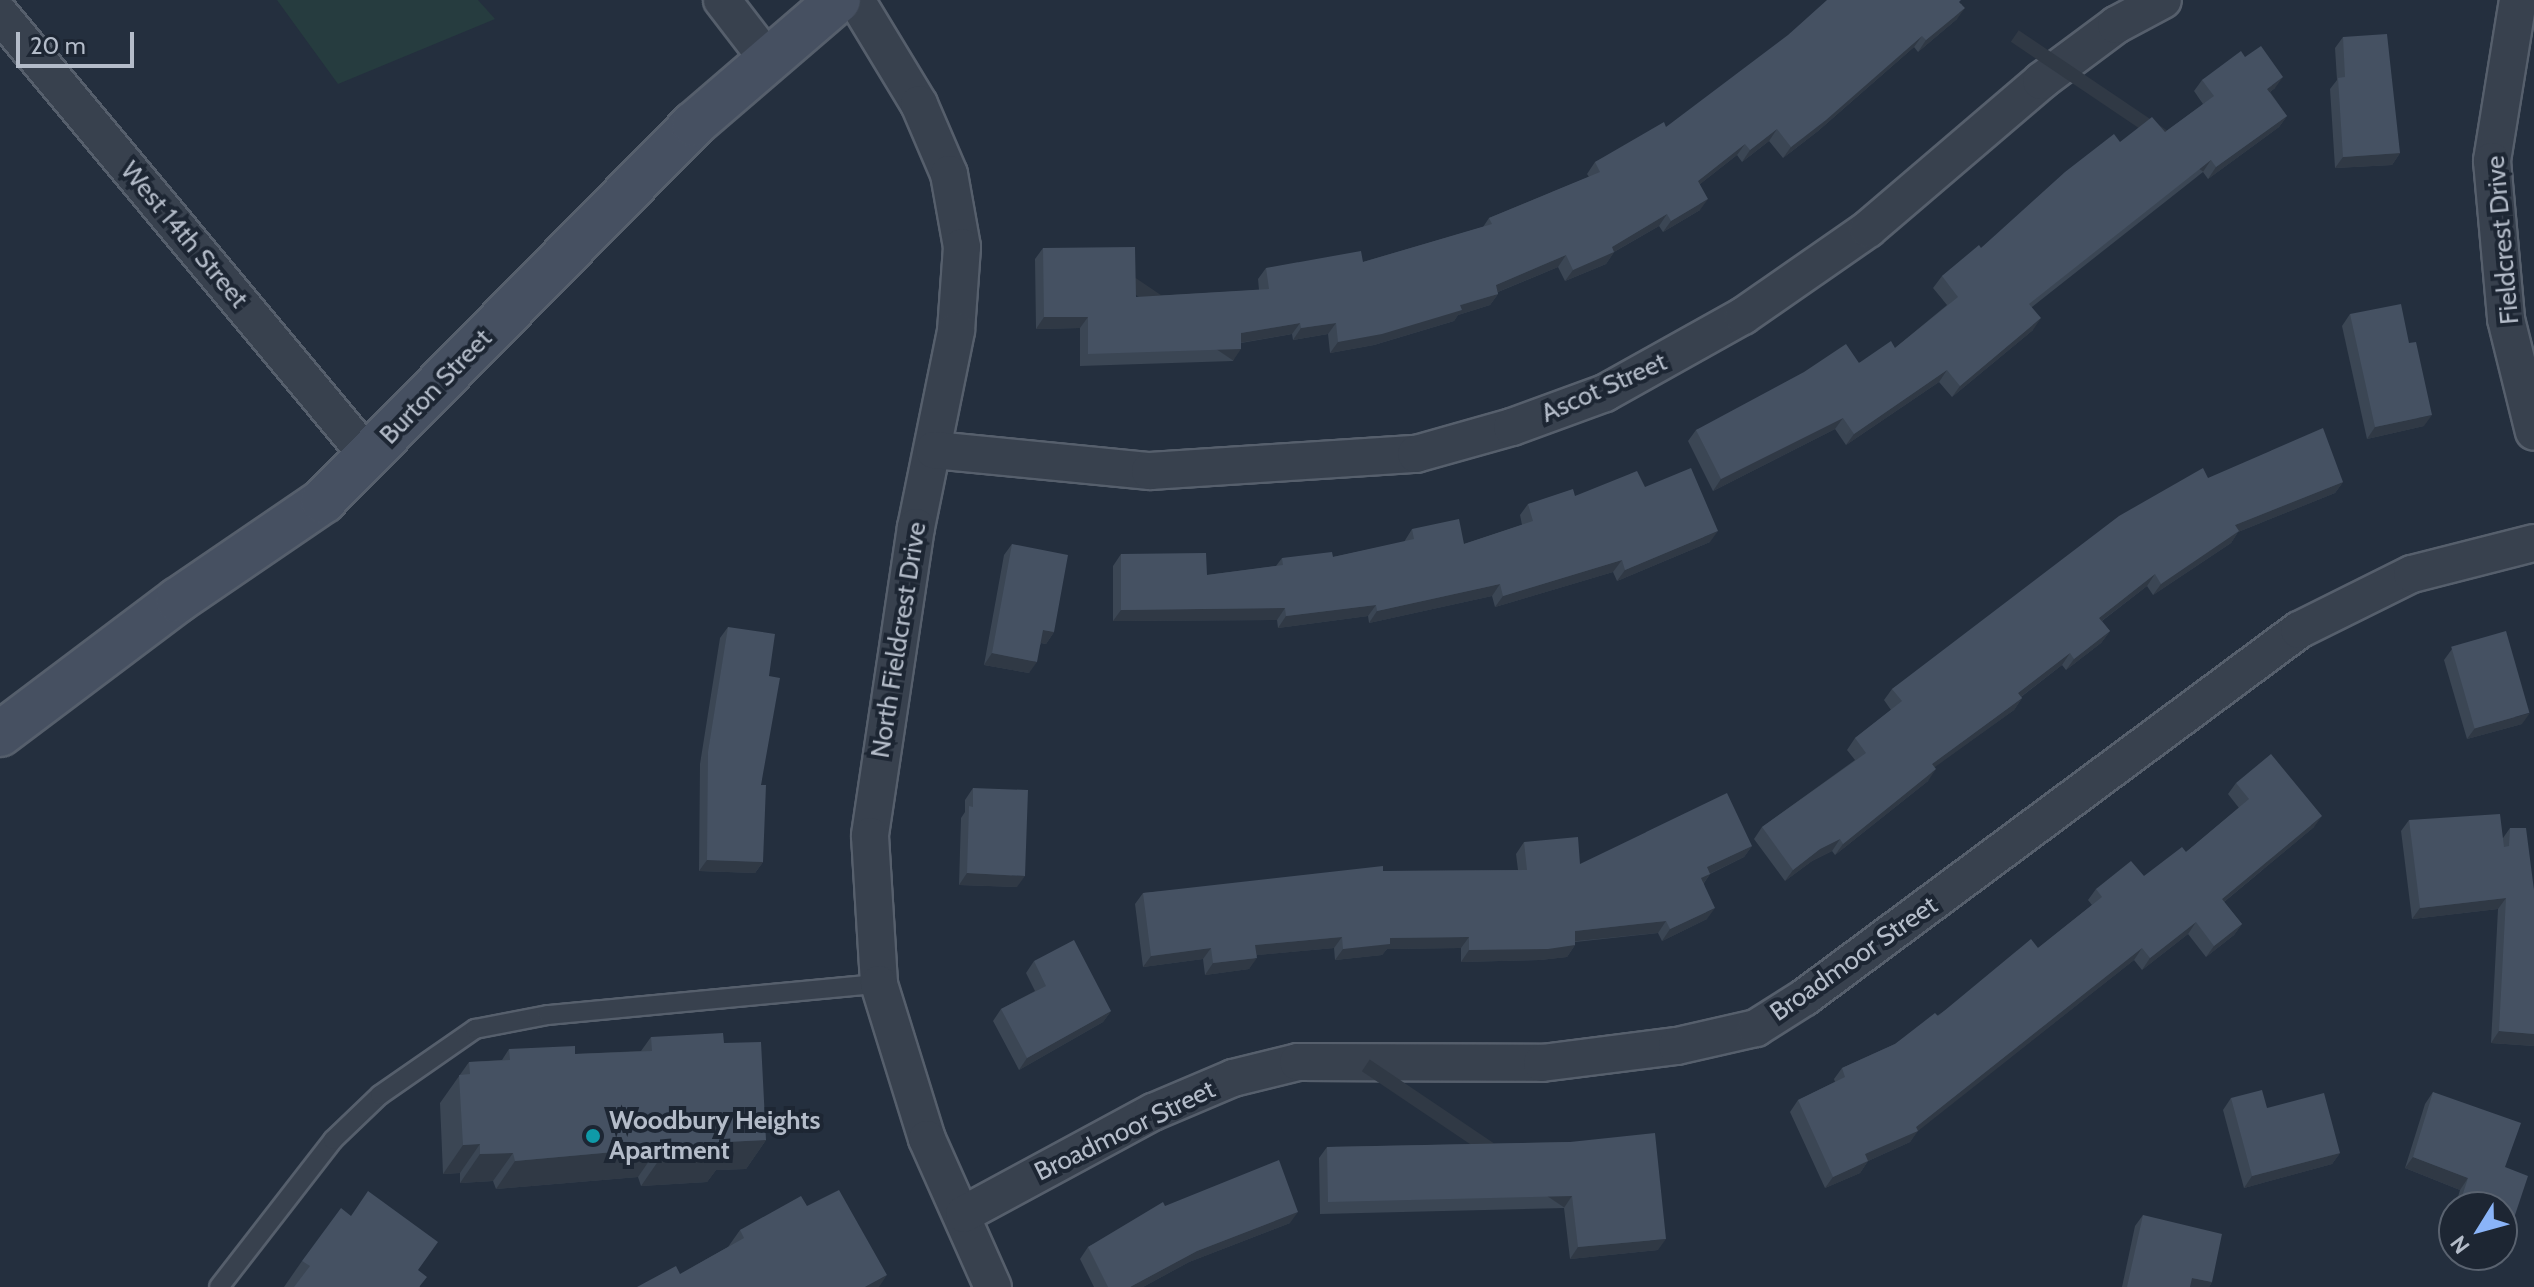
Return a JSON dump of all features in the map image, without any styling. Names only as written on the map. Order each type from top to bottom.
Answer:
[{"type":"street","points":[[722,0],[768,60]]},
{"type":"street","name":"Burton Street","points":[[0,734],[178,600],[323,501],[694,124],[838,0]]},
{"type":"street","name":"North Fieldcrest Drive","points":[[856,0],[919,104],[949,174],[962,247],[956,331],[916,527],[870,836],[879,984],[927,1139],[964,1214],[993,1287]]},
{"type":"street","name":"Ascot Street","points":[[934,450],[1150,471],[1416,454],[1512,427],[1605,393],[1743,316],[1868,229],[2041,81],[2116,25],[2163,0]]},
{"type":"street","name":"Fieldcrest Drive","points":[[2518,0],[2492,161],[2520,315],[2534,432]]},
{"type":"street","name":"West 14th Street","points":[[0,14],[368,456]]},
{"type":"street","name":"Broadmoor Street","points":[[964,1214],[1153,1112],[1233,1078],[1298,1062],[1542,1063],[1677,1046],[1756,1028],[1805,997],[2299,630],[2412,574],[2534,543]]},
{"type":"lane","points":[[219,1287],[333,1140],[380,1095],[475,1029],[548,1015],[879,984]]},
{"type":"green space","points":[[277,0],[478,0],[495,19],[338,84]]},
{"type":"building","points":[[1827,0],[1961,0],[1959,2],[1965,8],[1926,40],[1922,36],[1791,147],[1777,129],[1750,150],[1745,144],[1698,181],[1708,199],[1671,221],[1667,214],[1612,247],[1614,252],[1573,270],[1566,255],[1496,285],[1498,294],[1460,305],[1462,310],[1382,334],[1338,342],[1336,323],[1301,328],[1300,323],[1241,333],[1241,349],[1088,354],[1088,317],[1044,317],[1043,248],[1135,247],[1136,297],[1269,289],[1266,268],[1361,251],[1363,262],[1492,224],[1489,218],[1600,172],[1595,162],[1664,122],[1666,127],[1788,35]]},
{"type":"building","points":[[2387,34],[2400,153],[2343,157],[2338,78],[2345,77],[2343,37]]},
{"type":"building","points":[[2261,46],[2283,77],[2267,89],[2287,116],[2216,167],[2211,160],[2029,304],[2041,318],[1960,386],[1947,370],[1854,434],[1843,418],[1721,479],[1696,430],[1804,372],[1846,344],[1859,363],[1891,341],[1895,348],[1958,297],[1942,276],[1979,245],[1981,248],[2065,172],[2114,134],[2120,142],[2152,117],[2165,132],[2214,96],[2202,80],[2241,51],[2245,57]]},
{"type":"building","points":[[2401,304],[2409,343],[2416,342],[2432,415],[2375,427],[2350,314]]},
{"type":"building","points":[[2323,428],[2343,482],[2235,525],[2239,531],[2161,584],[2155,574],[2099,618],[2110,631],[2074,659],[2070,653],[2018,693],[2022,698],[1932,764],[1936,769],[1843,844],[1840,839],[1820,849],[1793,870],[1762,827],[1866,753],[1855,738],[1902,701],[1892,689],[2119,516],[2203,468],[2208,478]]},
{"type":"building","points":[[1691,468],[1718,531],[1625,570],[1622,560],[1503,596],[1500,584],[1377,611],[1376,605],[1286,616],[1285,608],[1121,610],[1121,554],[1206,553],[1207,575],[1283,565],[1282,558],[1332,552],[1333,557],[1414,539],[1412,529],[1459,519],[1464,544],[1533,521],[1528,504],[1573,489],[1575,496],[1637,471],[1645,487]]},
{"type":"building","points":[[1012,544],[1068,555],[1054,632],[1043,630],[1037,662],[992,653]]},
{"type":"building","points":[[728,627],[775,634],[769,676],[780,678],[761,785],[766,785],[763,862],[707,860],[708,752]]},
{"type":"building","points":[[2506,631],[2529,713],[2475,728],[2451,647]]},
{"type":"building","points":[[2271,754],[2322,816],[2222,899],[2242,924],[2214,946],[2196,922],[2150,958],[2142,948],[1916,1127],[1918,1131],[1865,1154],[1868,1161],[1833,1177],[1798,1100],[1845,1077],[1842,1068],[1895,1044],[1935,1013],[1938,1016],[2031,939],[2038,948],[2102,897],[2096,889],[2131,861],[2144,876],[2182,847],[2186,852],[2249,799],[2236,783]]},
{"type":"building","points":[[973,788],[1028,790],[1025,876],[967,873],[969,806],[973,807]]},
{"type":"building","points":[[1727,793],[1752,846],[1707,867],[1710,874],[1701,878],[1715,908],[1670,929],[1666,921],[1575,931],[1575,945],[1548,949],[1469,950],[1469,937],[1390,938],[1390,944],[1343,949],[1342,937],[1255,945],[1257,958],[1213,963],[1211,948],[1151,956],[1143,893],[1383,866],[1383,871],[1527,870],[1524,842],[1578,837],[1580,864]]},
{"type":"building","points":[[2500,814],[2504,847],[2509,846],[2510,828],[2526,828],[2534,890],[2534,1034],[2499,1031],[2506,898],[2420,908],[2409,820]]},
{"type":"building","points":[[1074,940],[1111,1011],[1027,1058],[1001,1009],[1046,986],[1034,961]]},
{"type":"building","name":"Woodbury Heights Apartment","points":[[723,1033],[724,1043],[761,1042],[766,1140],[726,1142],[727,1154],[661,1157],[658,1148],[515,1161],[513,1153],[480,1154],[480,1144],[463,1145],[459,1075],[470,1074],[469,1062],[510,1060],[509,1049],[575,1046],[575,1054],[652,1051],[651,1037]]},
{"type":"building","points":[[2262,1090],[2267,1108],[2324,1093],[2340,1153],[2252,1176],[2231,1098]]},
{"type":"building","points":[[2433,1092],[2521,1123],[2505,1167],[2528,1176],[2518,1206],[2518,1191],[2464,1191],[2468,1178],[2413,1157]]},
{"type":"building","points":[[1655,1133],[1666,1239],[1578,1247],[1572,1196],[1328,1202],[1327,1147],[1570,1142]]},
{"type":"building","points":[[1279,1160],[1298,1212],[1197,1251],[1130,1287],[1108,1287],[1088,1247],[1163,1202],[1165,1206]]},
{"type":"building","points":[[839,1190],[887,1275],[865,1287],[637,1287],[676,1266],[680,1274],[744,1238],[740,1230],[801,1196],[807,1206]]},
{"type":"building","points":[[368,1191],[438,1242],[418,1270],[427,1277],[419,1287],[294,1287],[310,1266],[302,1261],[341,1208],[351,1216]]},
{"type":"building","points":[[2143,1215],[2222,1234],[2212,1282],[2192,1278],[2190,1287],[2127,1287]]},
{"type":"place","name":"Woodbury Heights Apartment","points":[[593,1136]]}]
